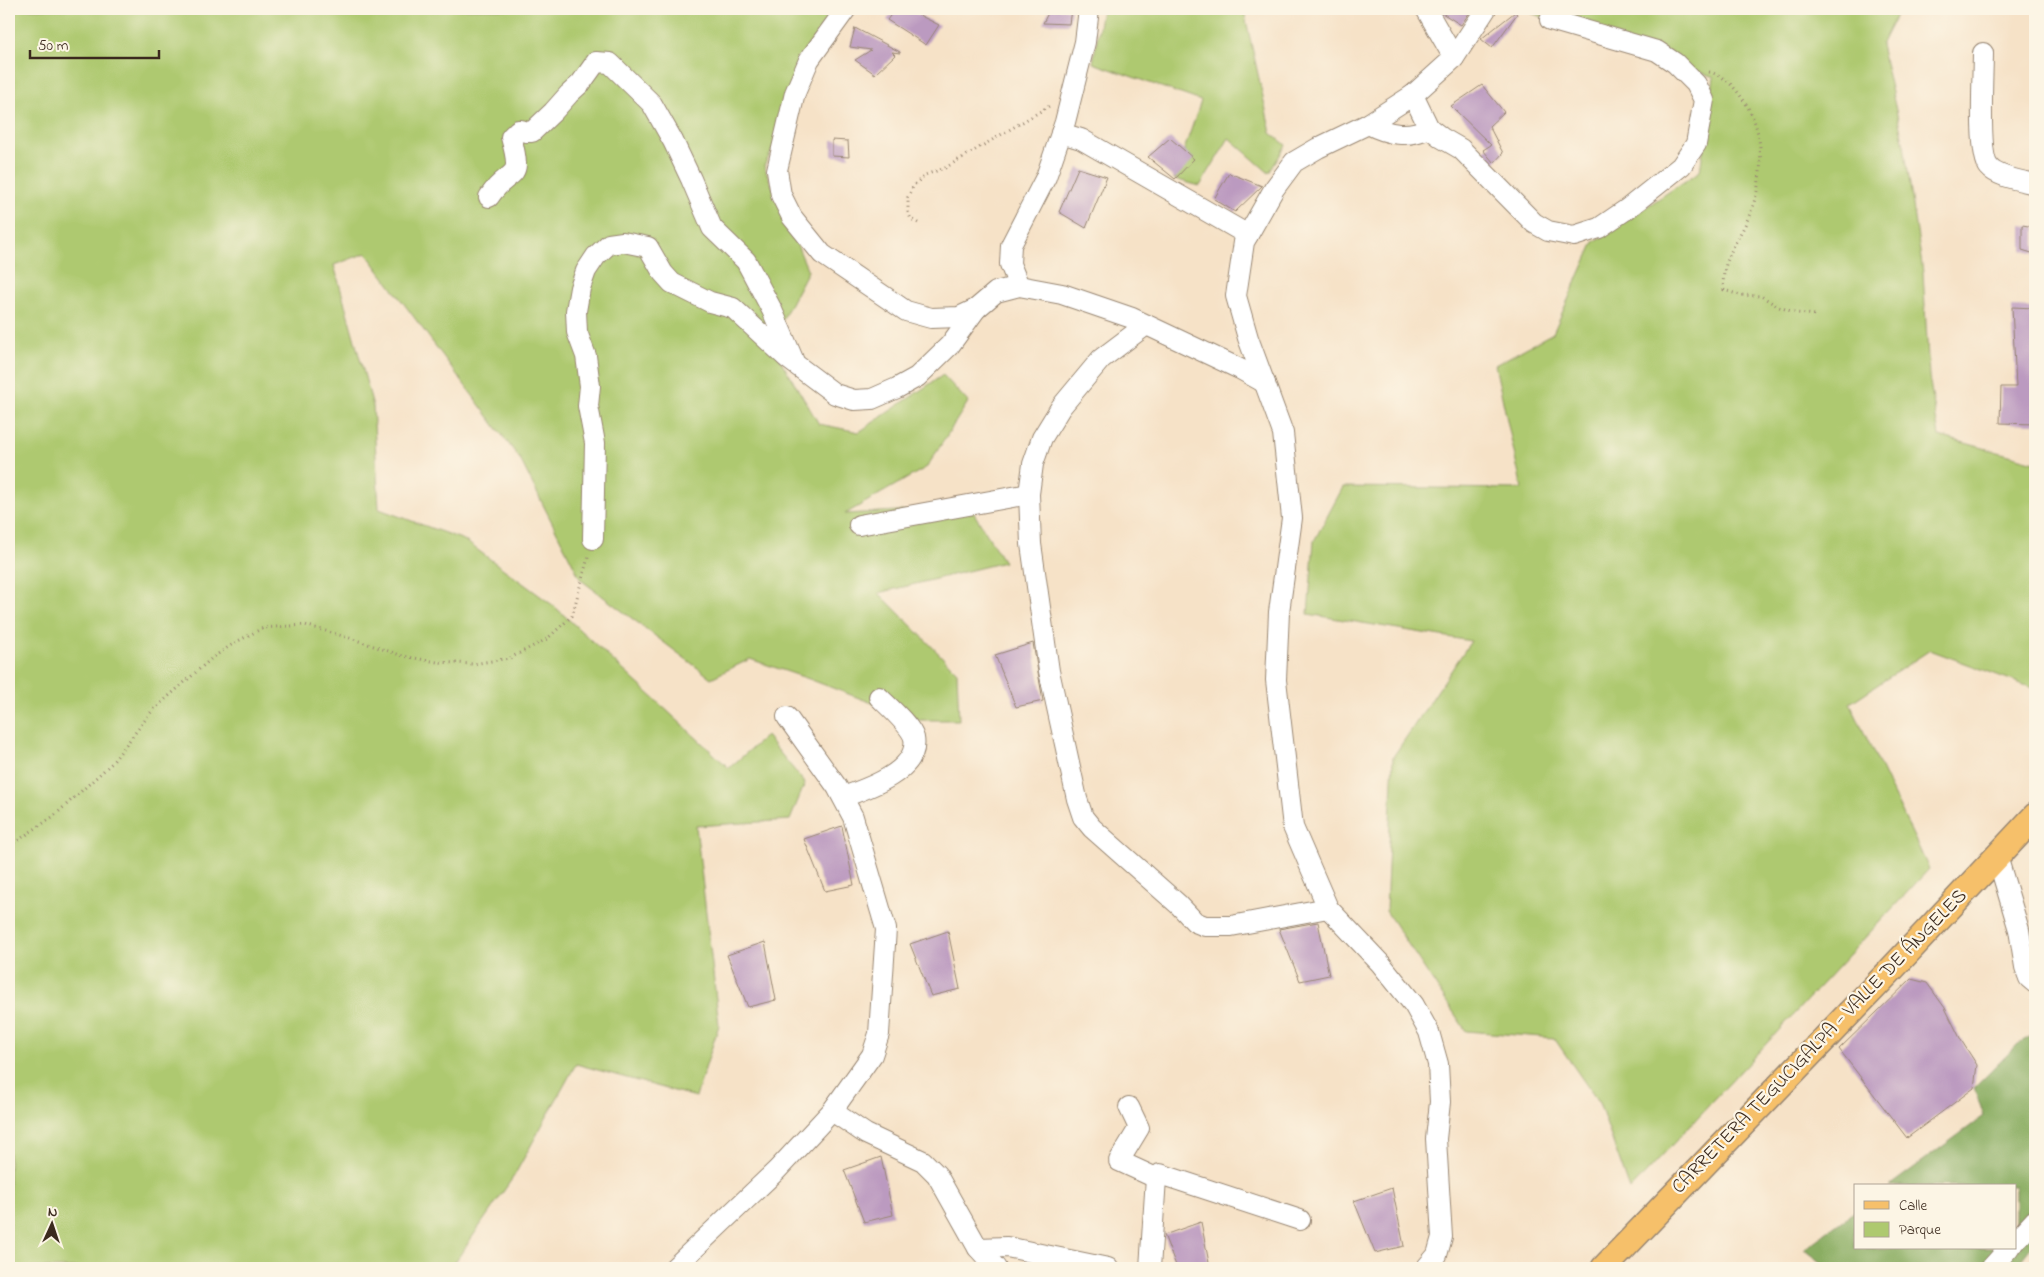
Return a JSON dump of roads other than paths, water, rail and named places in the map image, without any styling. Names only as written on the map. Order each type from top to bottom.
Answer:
[{"type":"main road","name":"CARRETERA TEGUCIGALPA - VALLE DE ÁNGELES","points":[[1604,1268],[1888,973],[2035,816]]},
{"type":"street","points":[[846,9],[809,60],[795,93],[778,170],[781,195],[792,217],[822,254],[906,311],[931,318],[959,317],[976,310]]},
{"type":"street","points":[[1019,286],[1010,264],[1011,245],[1046,177],[1061,133],[1085,42],[1089,9]]},
{"type":"street","points":[[1426,9],[1454,58]]},
{"type":"street","points":[[1426,1268],[1437,1255],[1442,1237],[1436,1138],[1440,1102],[1438,1064],[1429,1032],[1414,1004],[1382,964],[1328,908],[1293,827],[1276,680],[1279,612],[1292,518],[1283,432],[1248,338],[1236,296],[1244,242],[1274,189],[1294,162],[1368,124],[1413,95],[1454,58],[1486,9]]},
{"type":"street","points":[[1413,95],[1430,128],[1442,138],[1461,149],[1534,223],[1548,231],[1574,236],[1599,228],[1627,209],[1681,166],[1696,144],[1704,100],[1696,84],[1675,63],[1657,51],[1550,20]]},
{"type":"street","points":[[1983,53],[1983,144],[1985,160],[1990,169],[2009,178],[2035,184]]},
{"type":"street","points":[[489,197],[498,184],[512,175],[517,168],[517,160],[511,137],[514,133],[521,130],[532,132],[581,84],[596,62],[610,63],[652,104],[680,156],[712,228],[746,261],[772,310],[796,365]]},
{"type":"street","points":[[1368,124],[1381,131],[1399,134],[1416,134],[1430,128]]},
{"type":"street","points":[[1061,133],[1081,139],[1248,235]]},
{"type":"street","points":[[593,539],[595,442],[588,406],[590,386],[586,356],[577,332],[576,311],[580,288],[586,271],[596,256],[609,244],[623,242],[648,247],[663,273],[672,283],[710,302],[733,308],[796,365],[835,394],[854,400],[872,399],[917,377],[950,345],[976,310],[996,292],[1019,286],[1062,294],[1146,325],[1240,369],[1265,383]]},
{"type":"street","points":[[1146,325],[1102,359],[1061,407],[1042,438],[1033,464],[1029,494],[1031,544],[1049,671],[1083,817],[1195,922],[1205,926],[1230,926],[1328,908]]},
{"type":"street","points":[[859,525],[1029,494]]},
{"type":"street","points":[[843,797],[863,790],[891,776],[907,763],[913,751],[914,737],[907,726],[879,697]]},
{"type":"street","points":[[674,1268],[777,1170],[832,1111],[872,1056],[879,1034],[886,928],[853,817],[843,797],[787,716]]},
{"type":"street","points":[[1997,856],[2019,930],[2025,967],[2029,978],[2035,983]]},
{"type":"street","points":[[1130,1106],[1140,1128],[1119,1162],[1156,1178]]},
{"type":"street","points":[[832,1111],[866,1134],[923,1161],[937,1175],[978,1248],[996,1268]]},
{"type":"street","points":[[1150,1268],[1156,1178],[1160,1174],[1300,1220]]},
{"type":"street","points":[[2016,1241],[2035,1220]]},
{"type":"street","points":[[978,1248],[1007,1247],[1108,1268]]},
{"type":"street","points":[[1991,1268],[2007,1250]]}]
